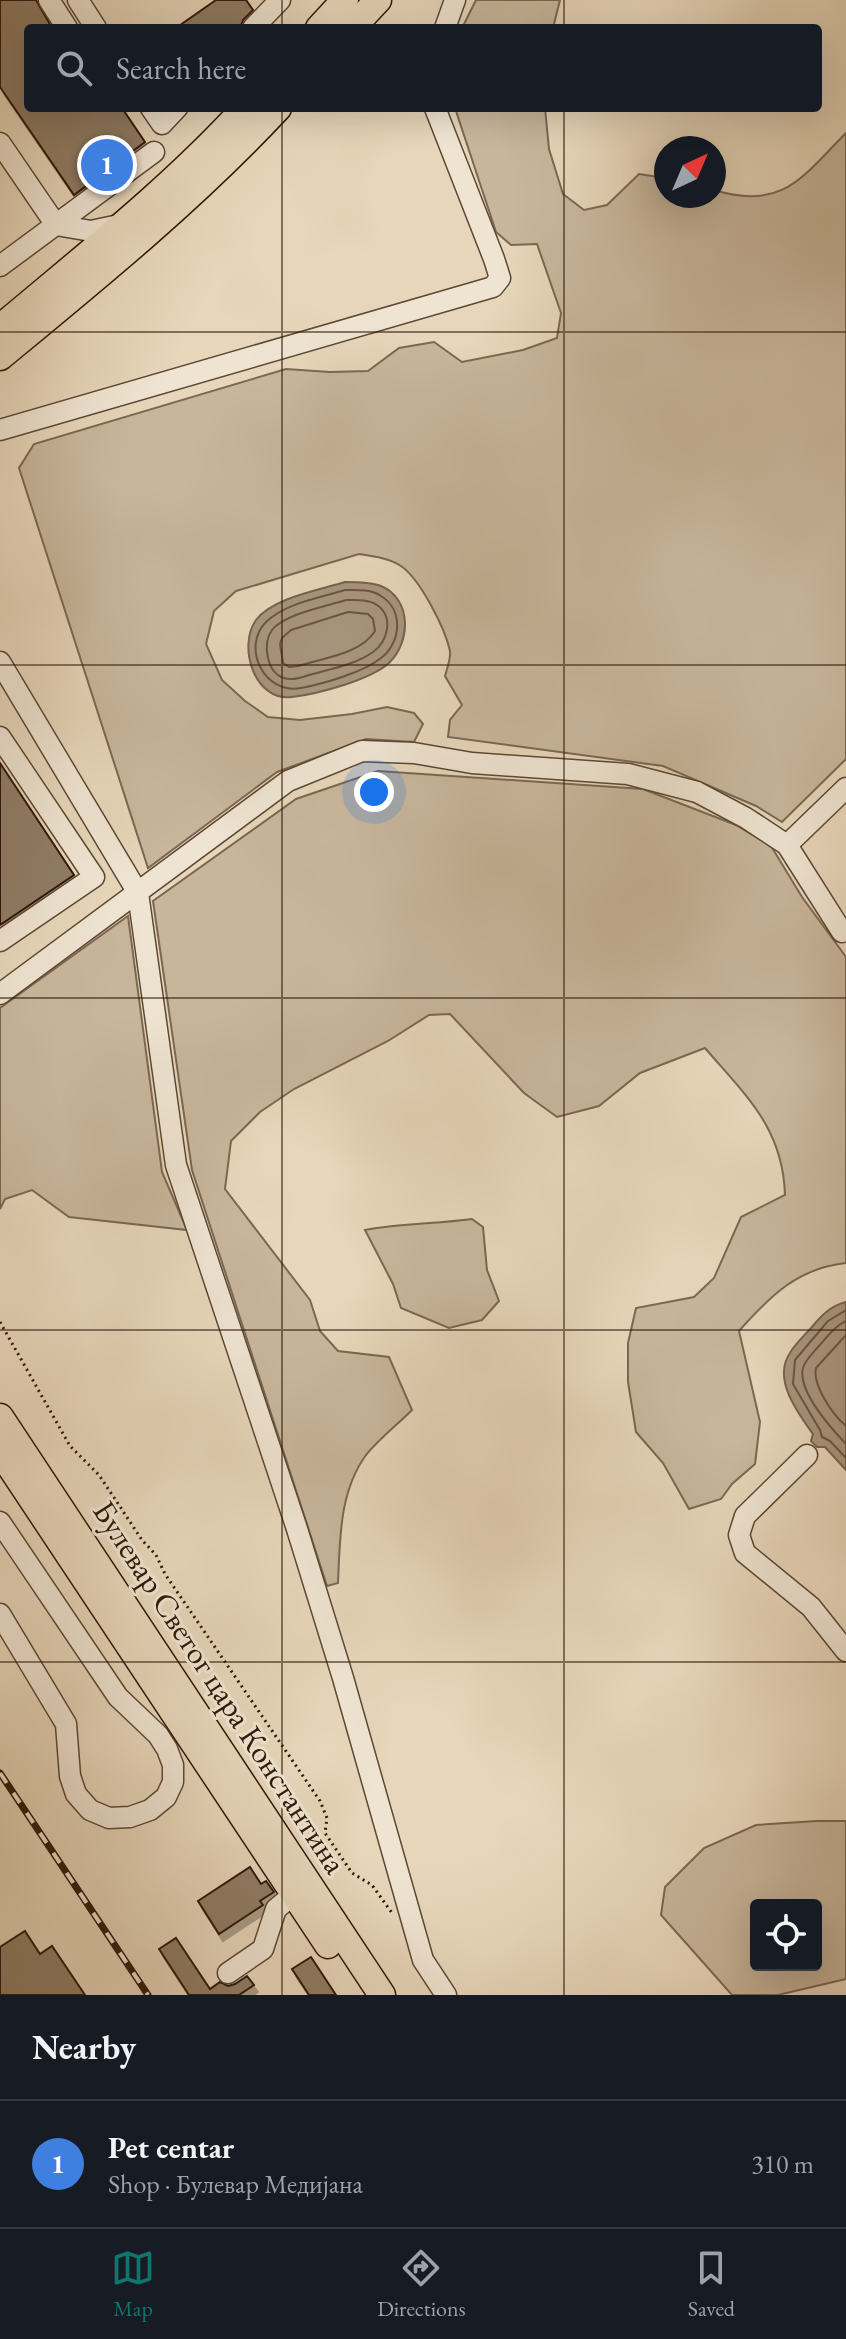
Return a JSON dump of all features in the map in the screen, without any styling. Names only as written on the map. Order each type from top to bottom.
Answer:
[{"type":"main road","points":[[323,24],[345,0]]},
{"type":"main road","points":[[356,24],[378,0]]},
{"type":"main road","points":[[0,328],[204,152],[241,112]]},
{"type":"main road","points":[[0,357],[164,220],[274,112]]},
{"type":"main road","name":"Булевар Светог цара Константина","points":[[0,1417],[382,1995]]},
{"type":"main road","name":"Булевар Светог цара Константина","points":[[0,1451],[361,1995]]},
{"type":"lane","points":[[49,0],[64,24]]},
{"type":"lane","points":[[78,0],[93,24]]},
{"type":"lane","points":[[257,24],[280,0]]},
{"type":"lane","points":[[446,24],[455,0]]},
{"type":"lane","points":[[154,112],[162,124],[173,112]]},
{"type":"lane","points":[[0,430],[493,287],[500,278],[494,259],[437,112]]},
{"type":"lane","points":[[0,143],[56,225],[91,231],[125,221]]},
{"type":"lane","points":[[0,266],[154,152]]},
{"type":"lane","points":[[0,662],[138,893],[176,1165],[325,1619],[423,1960],[446,1995]]},
{"type":"lane","points":[[0,737],[94,877],[0,941]]},
{"type":"lane","points":[[0,994],[288,781],[362,751],[414,753],[472,763],[628,774],[697,792],[746,818],[787,845],[842,932]]},
{"type":"lane","points":[[787,845],[846,788]]},
{"type":"lane","points":[[807,1455],[745,1516],[739,1535],[745,1553],[811,1607],[846,1651]]},
{"type":"lane","points":[[0,1522],[118,1697],[158,1735],[167,1749],[173,1765],[173,1782],[166,1797],[150,1810],[130,1817],[109,1818],[90,1810],[76,1794],[70,1776],[66,1724],[0,1614]]},
{"type":"lane","points":[[228,1973],[263,1949],[276,1909],[294,1894]]},
{"type":"path","points":[[0,1322],[70,1446],[99,1475],[142,1540],[156,1555],[165,1574],[320,1801],[327,1818],[325,1833],[352,1873],[372,1885],[398,1922]]},
{"type":"shaded area","points":[[476,0],[560,0],[554,24],[464,24]]},
{"type":"shaded area","points":[[456,112],[545,112],[549,149],[563,194],[584,210],[607,205],[639,174],[654,176],[654,208],[726,208],[726,192],[758,196],[789,186],[846,133],[846,759],[782,822],[756,806],[663,766],[448,737],[450,720],[462,705],[445,676],[450,651],[437,617],[424,593],[401,566],[386,559],[359,554],[236,591],[214,611],[206,644],[222,680],[268,717],[300,720],[387,707],[414,713],[423,724],[414,742],[366,739],[277,772],[148,868],[19,468],[34,444],[286,369],[368,371],[399,348],[434,342],[462,362],[523,350],[557,338],[561,313],[537,244],[511,245],[496,232]]},
{"type":"shaded area","points":[[378,771],[643,789],[736,825],[771,846],[802,897],[846,957],[846,1263],[799,1277],[774,1295],[739,1331],[760,1422],[755,1464],[732,1484],[721,1499],[689,1509],[663,1463],[636,1432],[628,1382],[628,1343],[636,1308],[694,1297],[714,1278],[741,1217],[785,1195],[783,1171],[770,1132],[748,1098],[705,1048],[640,1073],[599,1106],[557,1117],[524,1093],[450,1014],[429,1015],[388,1041],[294,1089],[260,1112],[231,1141],[225,1189],[310,1300],[320,1331],[338,1351],[389,1357],[412,1410],[371,1449],[357,1469],[343,1517],[338,1583],[327,1586],[192,1170],[153,901],[296,799]]},
{"type":"shaded area","points":[[128,916],[162,1172],[187,1230],[69,1217],[32,1190],[5,1199],[0,1209],[0,1008]]},
{"type":"shaded area","points":[[472,1219],[483,1227],[487,1270],[499,1301],[482,1320],[449,1328],[401,1308],[393,1284],[365,1230]]},
{"type":"shaded area","points":[[846,1821],[846,1979],[778,1995],[732,1995],[661,1915],[665,1887],[704,1848],[756,1825]]},
{"type":"water","points":[[345,582],[381,586],[398,601],[405,622],[396,654],[389,663],[369,675],[329,689],[292,697],[268,691],[259,682],[249,658],[248,644],[256,620],[263,612],[285,600]]},
{"type":"water","points":[[846,1302],[846,1470],[825,1447],[817,1447],[811,1441],[813,1434],[789,1395],[784,1374],[785,1363],[797,1343],[826,1312]]},
{"type":"building","points":[[0,0],[36,0],[50,24],[24,24],[24,112],[125,112],[145,142],[74,195],[0,87]]},
{"type":"building","points":[[216,0],[246,0],[253,10],[242,24],[182,24]]},
{"type":"building","points":[[0,763],[74,875],[0,925]]},
{"type":"building","points":[[250,1867],[261,1884],[266,1881],[274,1892],[260,1901],[263,1905],[219,1934],[198,1901]]},
{"type":"building","points":[[25,1931],[40,1954],[52,1946],[85,1995],[0,1995],[0,1947]]},
{"type":"building","points":[[176,1938],[210,1989],[220,1982],[228,1986],[235,1984],[247,1976],[254,1985],[239,1995],[189,1995],[159,1949]]},
{"type":"building","points":[[311,1957],[336,1995],[309,1995],[292,1969]]},
{"type":"railway","points":[[0,1773],[148,1995]]},
{"type":"place","name":"Pet centar","points":[[107,165]]}]
